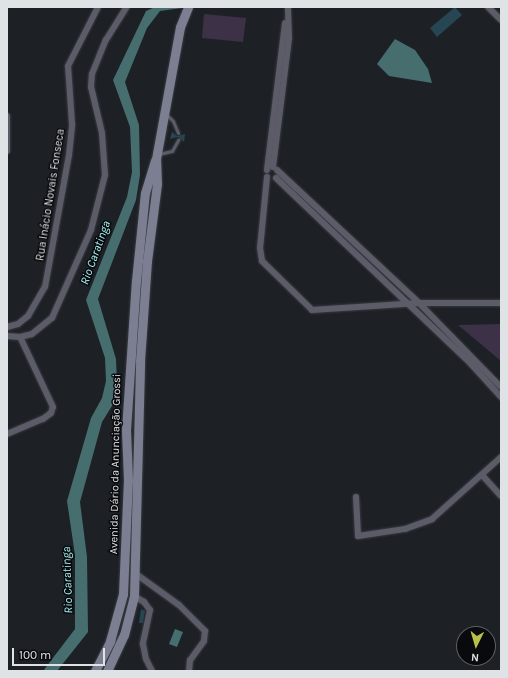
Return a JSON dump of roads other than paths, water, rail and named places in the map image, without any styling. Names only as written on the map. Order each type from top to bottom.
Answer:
[{"type":"main road","name":"Avenida Dário da Anunciação Grossi","points":[[95,671],[110,641],[122,594],[128,503],[126,430],[140,233],[148,177],[156,157],[164,112],[186,11]]},
{"type":"main road","name":"Avenida Dário da Anunciação Grossi","points":[[107,671],[124,635],[134,596],[136,574],[137,430],[144,295],[157,184],[156,157]]},
{"type":"main road","points":[[126,430],[137,430]]},
{"type":"street","name":"Rua Inácio Novais Fonseca","points":[[7,327],[18,324],[28,316],[45,287],[70,148],[72,124],[68,66],[98,7]]},
{"type":"street","points":[[7,336],[20,337],[32,334],[52,318],[91,230],[105,175],[102,133],[91,87],[92,74],[106,40],[127,7]]},
{"type":"street","points":[[488,7],[501,20]]},
{"type":"street","points":[[287,10],[272,169],[267,177],[260,255],[262,261],[307,306],[318,311],[419,303],[501,303]]},
{"type":"street","points":[[7,116],[7,151]]},
{"type":"street","points":[[272,169],[276,178],[408,304],[501,397]]},
{"type":"street","points":[[272,169],[419,303],[501,387]]},
{"type":"street","points":[[267,177],[276,178]]},
{"type":"street","points":[[418,314],[426,314],[427,311]]},
{"type":"street","points":[[7,434],[43,419],[51,413],[53,402],[20,337]]},
{"type":"street","points":[[356,497],[358,536],[382,534],[432,519],[501,457]]},
{"type":"street","points":[[482,475],[501,496]]},
{"type":"street","points":[[136,574],[179,605],[205,631],[204,641],[190,660],[189,671]]},
{"type":"street","points":[[134,596],[144,602],[150,610],[143,644],[146,659],[152,671]]},
{"type":"lane","points":[[164,112],[173,121],[178,133]]},
{"type":"lane","points":[[156,157],[172,151],[178,140]]},
{"type":"water label","name":"Rio Caratinga","points":[[96,253]]},
{"type":"water label","name":"Rio Caratinga","points":[[68,580]]}]
